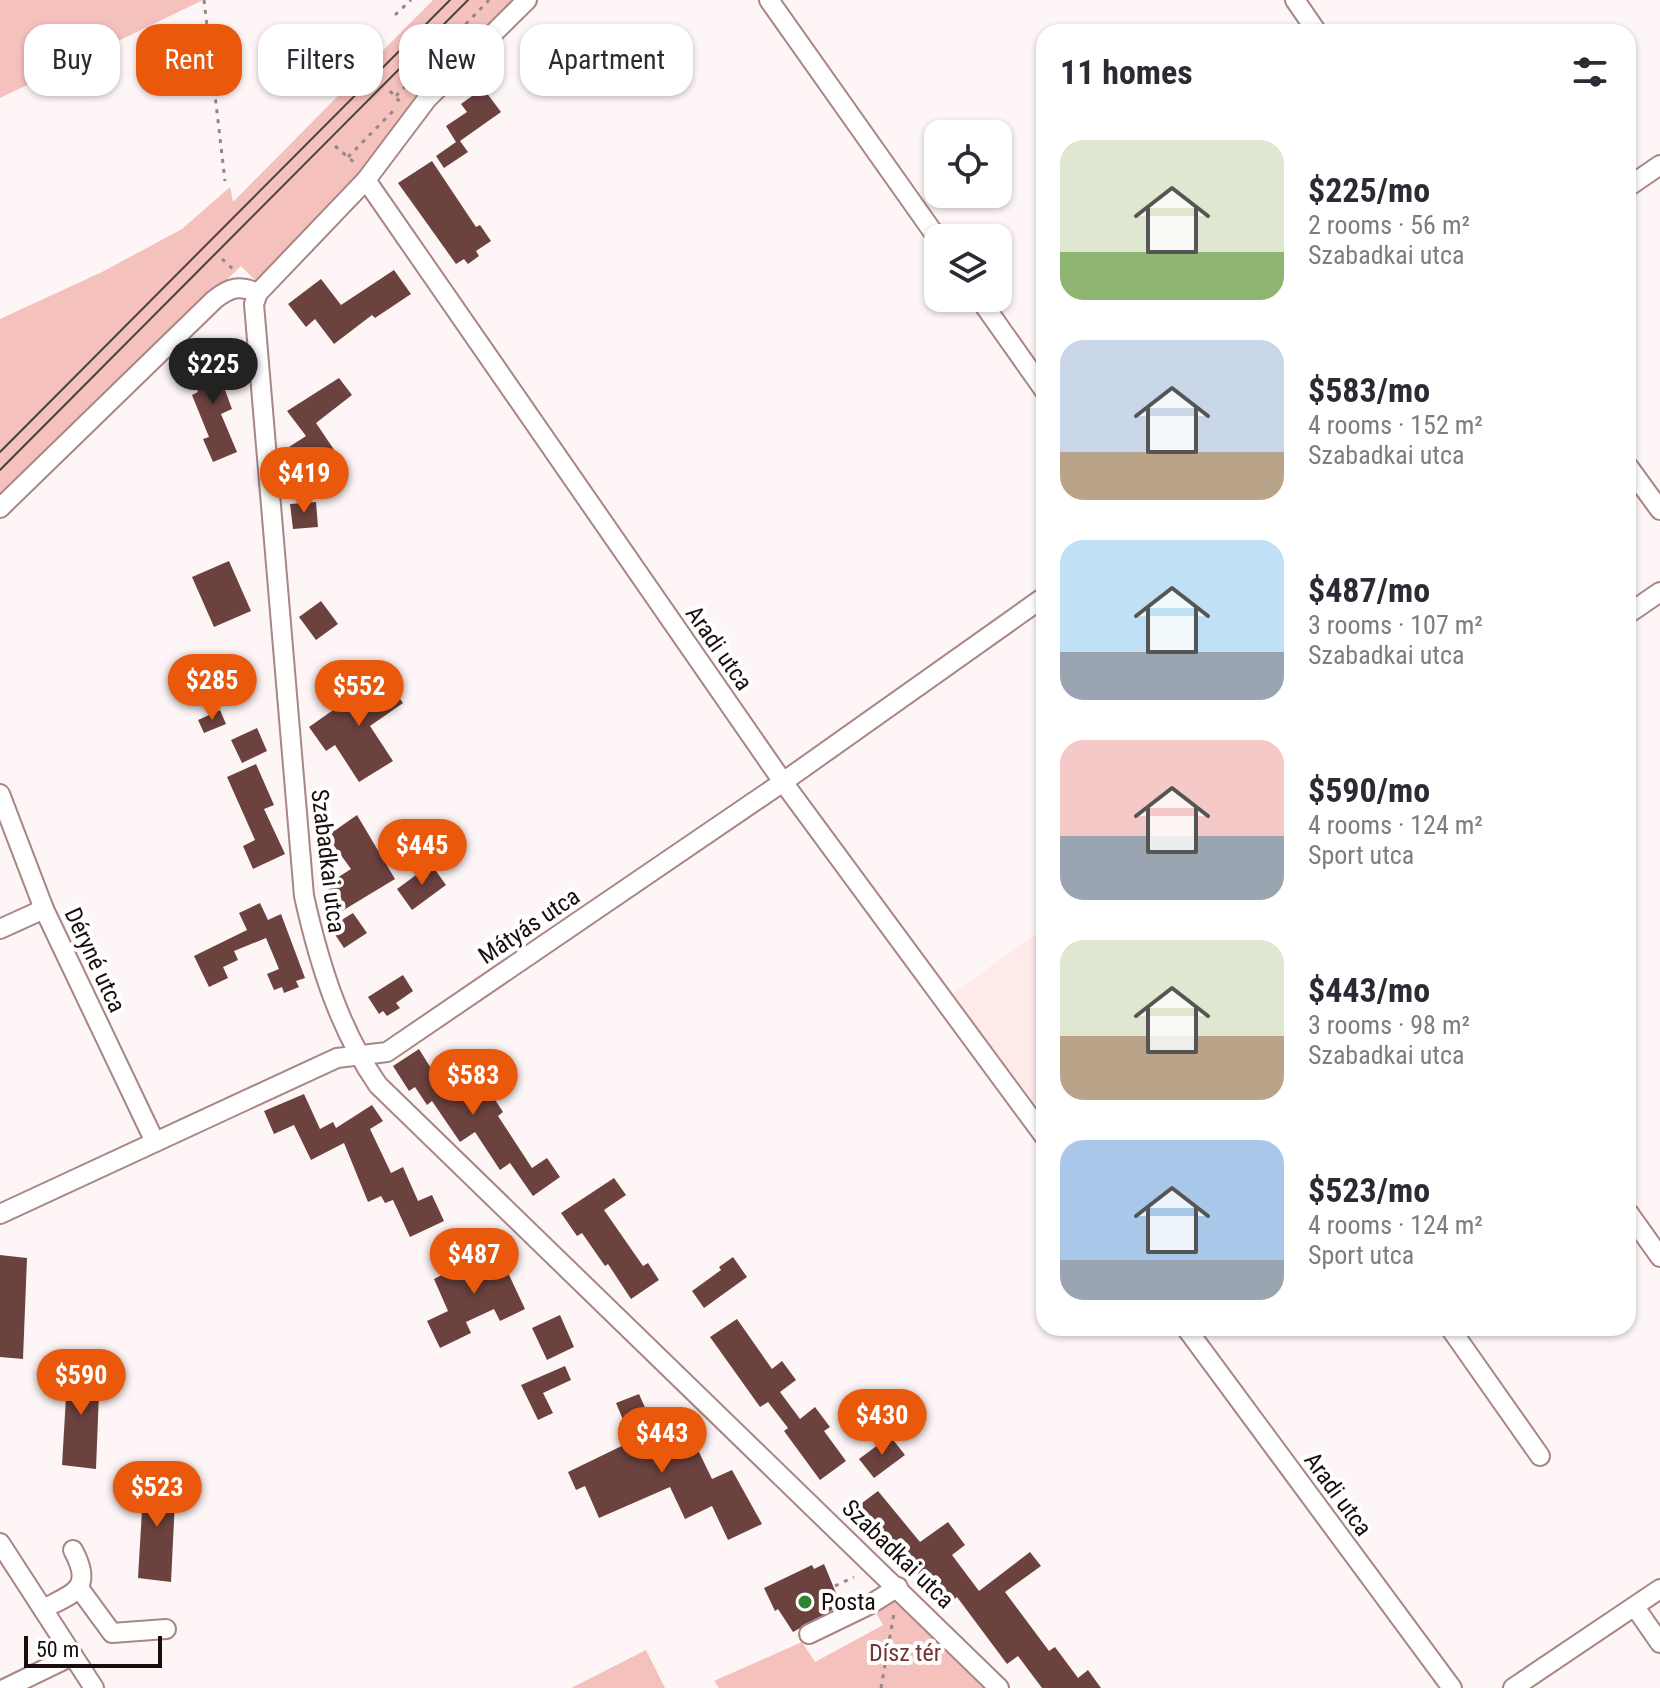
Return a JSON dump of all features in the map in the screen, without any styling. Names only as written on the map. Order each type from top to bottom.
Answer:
[{"type":"street","points":[[0,508],[214,300],[228,289],[243,287],[258,293],[427,99],[527,0]]},
{"type":"street","points":[[769,0],[927,224]]},
{"type":"street","points":[[1295,0],[1312,24]]},
{"type":"street","points":[[1636,182],[1660,165]]},
{"type":"street","name":"Aradi utca","points":[[364,174],[783,782],[1036,1125]]},
{"type":"street","name":"Szabadkai utca","points":[[258,293],[254,318],[304,896],[318,958],[357,1055],[378,1085],[422,1130],[999,1688]]},
{"type":"street","points":[[989,312],[1036,379]]},
{"type":"street","points":[[1636,477],[1660,510]]},
{"type":"street","points":[[1636,608],[1660,592]]},
{"type":"street","name":"Mátyás utca","points":[[0,1214],[337,1058],[387,1052],[783,782],[1036,603]]},
{"type":"street","name":"Déryné utca","points":[[0,794],[44,909],[155,1142]]},
{"type":"street","points":[[0,929],[44,909]]},
{"type":"street","points":[[1636,1223],[1660,1257]]},
{"type":"street","name":"Aradi utca","points":[[1192,1336],[1452,1688]]},
{"type":"street","points":[[1456,1336],[1540,1456]]},
{"type":"street","points":[[0,1543],[94,1688]]},
{"type":"street","points":[[43,1609],[79,1588],[83,1582],[81,1566],[73,1550]]},
{"type":"street","points":[[809,1634],[898,1587]]},
{"type":"street","points":[[79,1588],[112,1633],[166,1629]]},
{"type":"street","points":[[1513,1688],[1660,1589]]},
{"type":"street","points":[[1635,1607],[1660,1643]]},
{"type":"street","points":[[6,1688],[72,1656]]},
{"type":"path","points":[[204,0],[225,181]]},
{"type":"path","points":[[395,15],[411,0]]},
{"type":"path","points":[[465,24],[489,0]]},
{"type":"path","points":[[348,157],[402,102],[390,91]]},
{"type":"path","points":[[396,96],[399,93]]},
{"type":"path","points":[[335,146],[364,174]]},
{"type":"path","points":[[222,259],[235,271]]},
{"type":"path","points":[[835,1586],[854,1577]]},
{"type":"path","points":[[881,1688],[898,1587]]},
{"type":"shaded area","points":[[1036,934],[1036,1110],[952,994]]},
{"type":"green space","points":[[0,0],[203,0],[153,24],[136,24],[136,32],[120,40],[120,24],[24,24],[24,86],[0,98]]},
{"type":"green space","points":[[433,0],[516,0],[495,24],[409,24]]},
{"type":"green space","points":[[399,34],[399,96],[433,96],[363,176],[258,283],[241,266],[0,495],[0,319],[102,272],[182,229],[230,187],[233,202],[338,96],[383,96],[383,50]]},
{"type":"green space","name":"Dísz tér","points":[[899,1596],[989,1688],[719,1688],[714,1681],[802,1642],[815,1662],[883,1625],[875,1611]]},
{"type":"green space","points":[[646,1650],[665,1688],[571,1688]]},
{"type":"building","points":[[472,96],[489,96],[501,112],[460,141],[468,152],[444,168],[436,156],[456,142],[446,126],[467,112],[461,104]]},
{"type":"building","points":[[432,161],[476,227],[480,225],[491,241],[476,251],[479,256],[468,264],[464,259],[456,264],[398,183]]},
{"type":"building","points":[[394,270],[411,294],[375,318],[372,315],[334,344],[315,319],[306,327],[288,304],[321,279],[341,305]]},
{"type":"building","points":[[221,354],[226,367],[218,371],[232,409],[221,414],[237,452],[213,462],[203,439],[209,437],[192,395],[198,392],[188,367]]},
{"type":"building","points":[[339,378],[352,395],[316,423],[339,457],[320,470],[311,457],[298,466],[286,449],[306,436],[287,411]]},
{"type":"building","points":[[316,502],[318,527],[293,529],[290,504]]},
{"type":"building","points":[[229,561],[251,611],[214,627],[192,577]]},
{"type":"building","points":[[321,601],[338,624],[316,640],[299,617]]},
{"type":"building","points":[[383,675],[403,703],[370,726],[393,761],[359,782],[335,745],[326,751],[309,727]]},
{"type":"building","points":[[220,710],[226,724],[204,733],[198,720]]},
{"type":"building","points":[[257,728],[267,751],[242,763],[231,740]]},
{"type":"building","points":[[256,764],[274,805],[264,809],[285,854],[253,869],[243,846],[255,840],[227,777]]},
{"type":"building","points":[[357,815],[395,879],[342,911],[326,885],[351,869],[327,836]]},
{"type":"building","points":[[431,864],[446,885],[412,910],[397,889]]},
{"type":"building","points":[[260,903],[268,920],[281,914],[305,978],[296,981],[299,987],[284,993],[282,987],[274,990],[267,974],[279,969],[266,938],[234,951],[238,960],[223,967],[228,978],[209,987],[194,956],[247,930],[239,913]]},
{"type":"building","points":[[353,913],[367,933],[344,948],[330,927]]},
{"type":"building","points":[[403,975],[413,991],[396,1003],[400,1008],[387,1016],[383,1011],[379,1014],[368,997]]},
{"type":"building","points":[[419,1049],[437,1078],[459,1063],[483,1097],[490,1092],[503,1112],[498,1116],[532,1168],[547,1158],[560,1177],[533,1196],[510,1163],[500,1170],[475,1132],[460,1142],[432,1101],[427,1105],[415,1087],[409,1091],[393,1066]]},
{"type":"building","points":[[304,1094],[320,1129],[333,1122],[336,1128],[372,1105],[383,1121],[370,1129],[391,1173],[403,1167],[418,1201],[432,1195],[444,1221],[410,1237],[393,1200],[385,1203],[381,1196],[368,1202],[344,1143],[311,1160],[294,1125],[274,1134],[264,1111]]},
{"type":"building","points":[[614,1178],[626,1195],[604,1210],[643,1266],[648,1263],[659,1280],[631,1299],[608,1264],[605,1266],[582,1233],[577,1236],[561,1213]]},
{"type":"building","points":[[496,1247],[525,1309],[500,1321],[494,1309],[466,1322],[471,1333],[440,1348],[427,1321],[448,1311],[434,1279]]},
{"type":"building","points":[[0,1255],[27,1258],[23,1359],[0,1357]]},
{"type":"building","points":[[733,1257],[747,1277],[704,1308],[692,1291]]},
{"type":"building","points":[[560,1315],[574,1347],[547,1360],[532,1328]]},
{"type":"building","points":[[737,1319],[772,1369],[782,1361],[796,1380],[780,1392],[800,1419],[815,1407],[830,1427],[824,1431],[846,1461],[820,1480],[784,1431],[788,1428],[768,1402],[760,1407],[710,1337]]},
{"type":"building","points":[[68,1363],[100,1367],[96,1469],[62,1465]]},
{"type":"building","points":[[565,1366],[571,1380],[543,1393],[553,1413],[538,1420],[521,1385]]},
{"type":"building","points":[[639,1394],[655,1430],[672,1422],[688,1454],[698,1450],[712,1479],[732,1470],[762,1524],[728,1540],[712,1506],[685,1519],[670,1487],[599,1518],[585,1486],[576,1490],[568,1472],[632,1441],[616,1403]]},
{"type":"building","points":[[890,1436],[905,1455],[874,1478],[859,1459]]},
{"type":"building","points":[[144,1476],[176,1480],[171,1582],[138,1578]]},
{"type":"building","points":[[878,1491],[920,1542],[948,1522],[965,1545],[952,1555],[979,1591],[1030,1552],[1041,1566],[1005,1592],[1049,1651],[1055,1647],[1078,1678],[1088,1670],[1101,1688],[1042,1688],[1018,1656],[1007,1664],[957,1597],[952,1601],[930,1572],[922,1578],[898,1547],[893,1551],[874,1526],[869,1529],[854,1509]]},
{"type":"building","name":"Posta","points":[[824,1564],[841,1605],[793,1632],[778,1609],[775,1611],[764,1588],[812,1565],[814,1569]]},
{"type":"tram line","points":[[0,452],[450,0]]},
{"type":"tram line","points":[[0,470],[468,0]]},
{"type":"place","name":"Posta","points":[[805,1602]]}]
